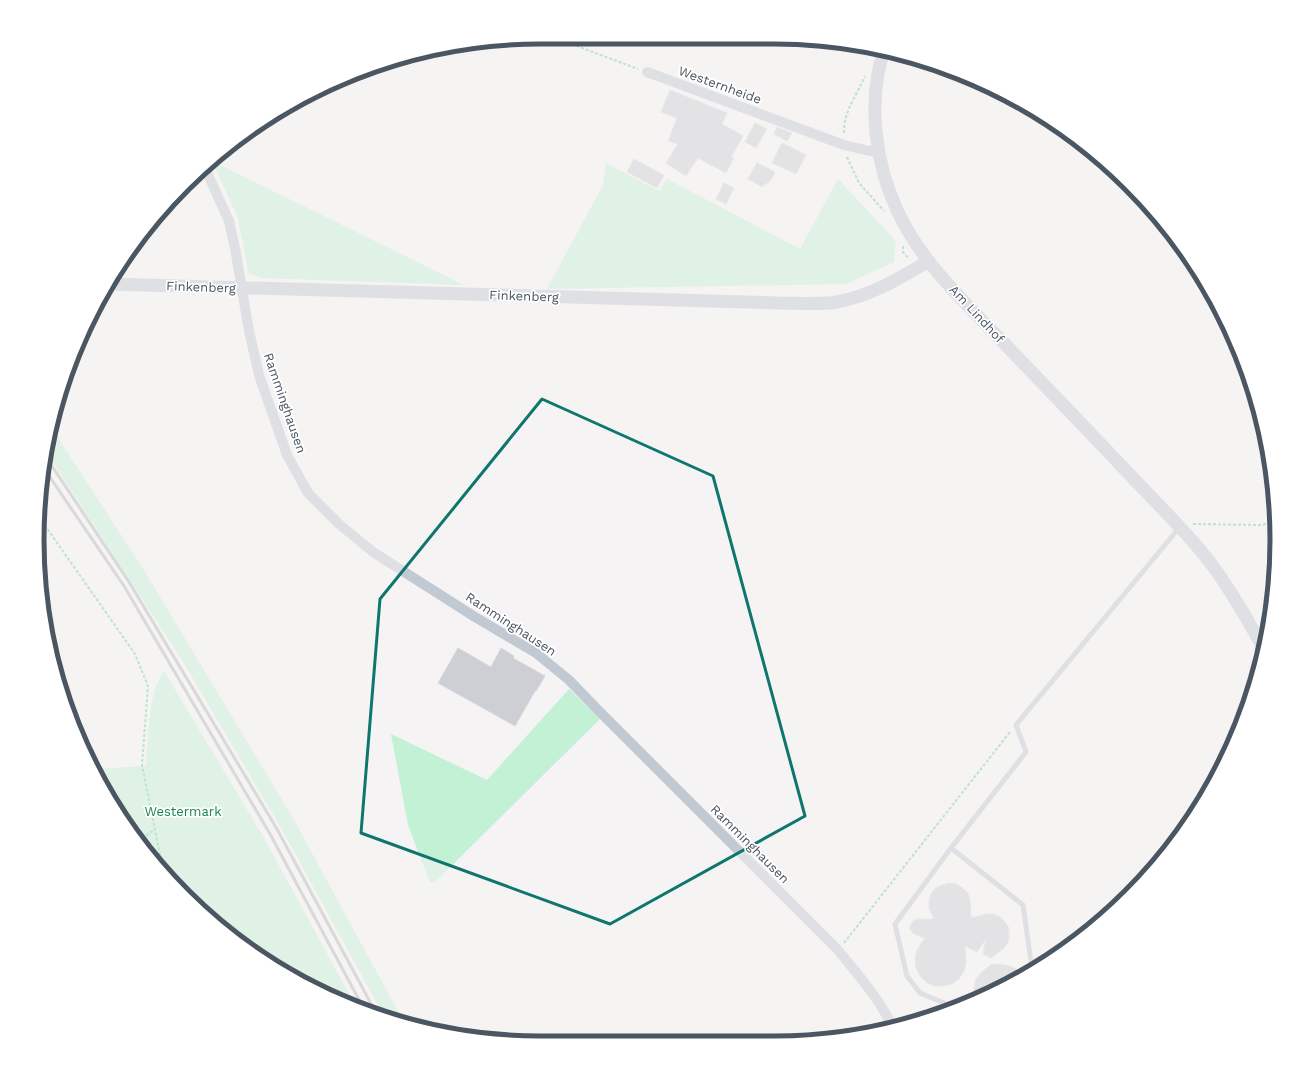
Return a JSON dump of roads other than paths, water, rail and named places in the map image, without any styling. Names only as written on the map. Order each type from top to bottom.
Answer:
[{"type":"street","name":"Am Lindhof","points":[[883,57],[877,82],[875,106],[879,153],[887,186],[898,213],[911,235],[929,261],[976,313],[1197,545],[1232,594],[1259,641]]},
{"type":"street","name":"Westernheide","points":[[647,72],[844,144],[879,153]]},
{"type":"street","name":"Ramminghausen","points":[[207,172],[229,220],[248,331],[259,375],[287,455],[308,493],[339,524],[374,552],[475,617],[536,653],[569,680],[838,950],[867,986],[890,1022]]},
{"type":"street","name":"Finkenberg","points":[[115,284],[779,303],[836,302],[860,296],[887,286],[929,261]]},
{"type":"lane","points":[[948,1004],[920,993],[907,976],[895,924],[951,848],[1026,752],[1016,725],[1180,527]]},
{"type":"lane","points":[[951,848],[1023,905],[1031,964]]},
{"type":"railway","points":[[50,463],[129,582],[277,829],[373,1007]]},
{"type":"railway","points":[[48,475],[124,586],[270,834],[360,1002]]},
{"type":"park label","name":"Westermark","points":[[183,811]]}]
